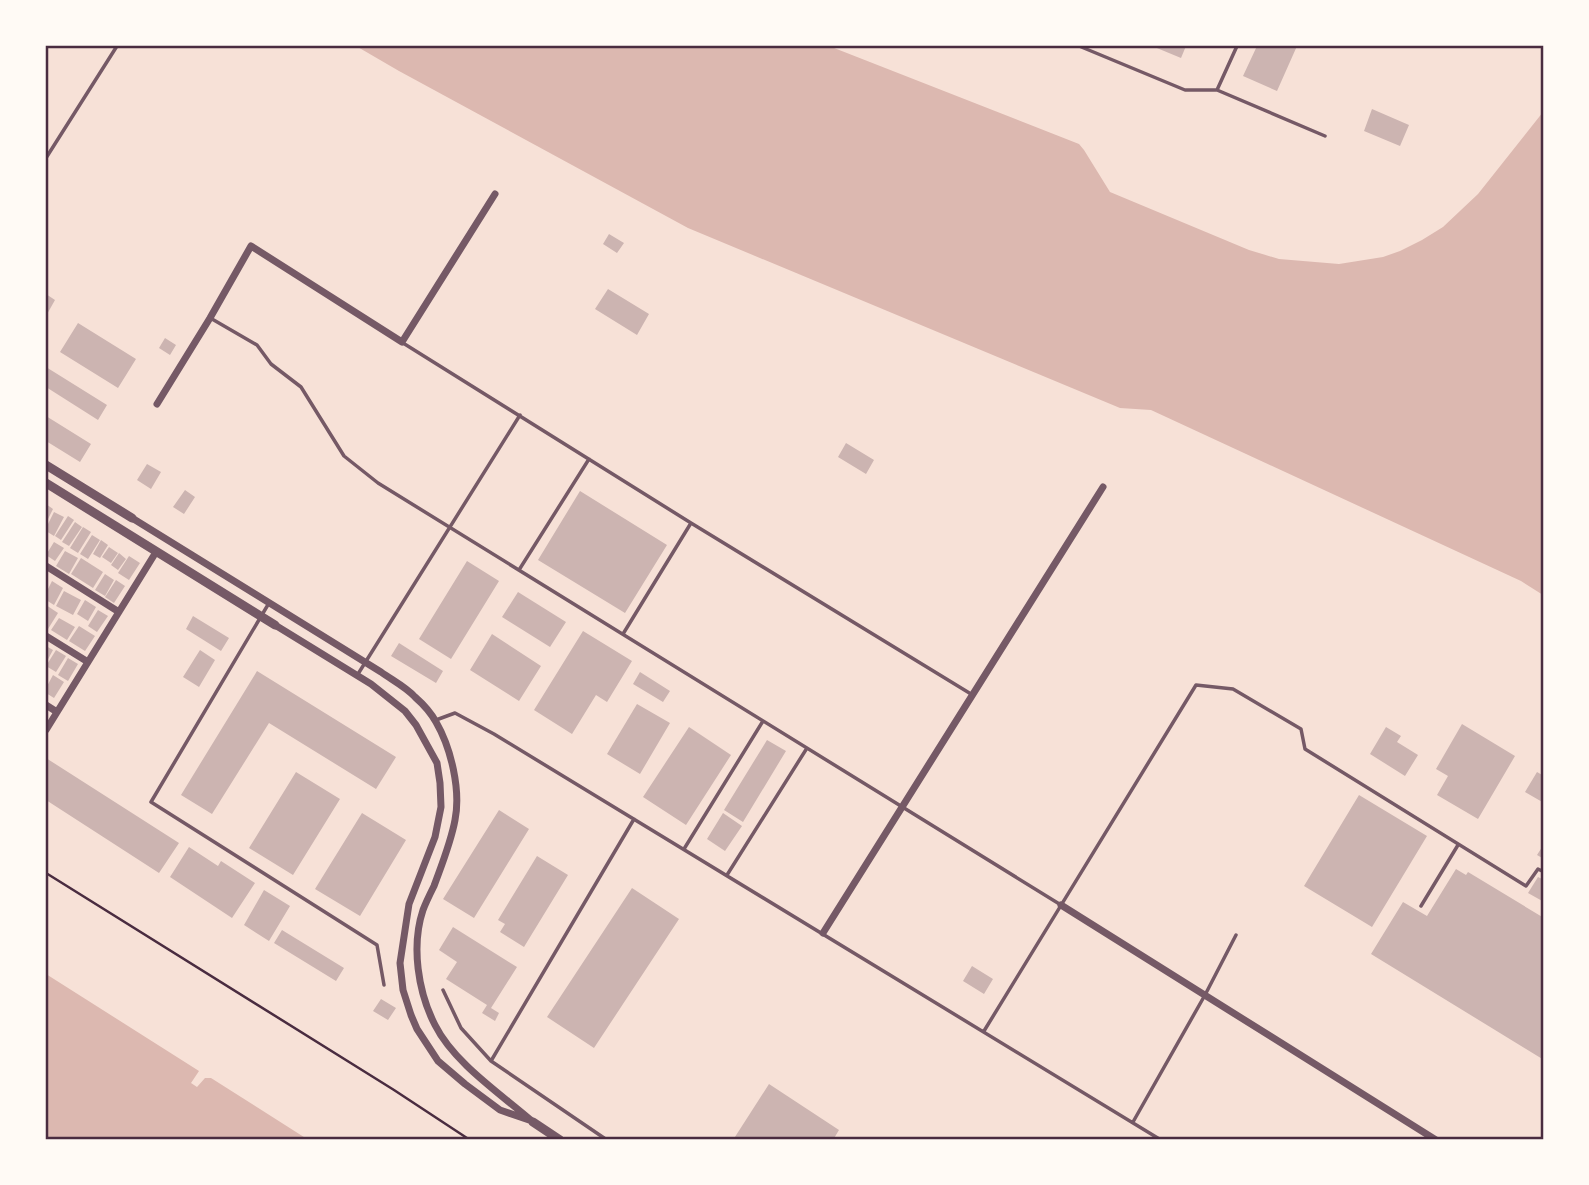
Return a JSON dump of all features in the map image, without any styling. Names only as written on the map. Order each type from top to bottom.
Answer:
[{"type":"street","points":[[157,404],[251,246],[402,342],[495,194]]},
{"type":"street","points":[[46,465],[365,663],[413,695],[436,720],[452,764],[457,789],[456,818],[423,911],[419,932],[419,975],[425,999],[444,1041],[480,1078],[533,1122],[561,1139]]},
{"type":"street","points":[[46,483],[357,676],[397,705],[416,725],[437,763],[441,807],[435,837],[409,904],[400,963],[403,990],[411,1015],[438,1061],[500,1110],[533,1122]]},
{"type":"street","points":[[823,933],[1103,486]]},
{"type":"street","points":[[46,730],[156,552]]},
{"type":"street","points":[[46,566],[119,612]]},
{"type":"street","points":[[46,636],[88,663]]},
{"type":"street","points":[[46,705],[57,712]]},
{"type":"street","points":[[1061,905],[1436,1139]]},
{"type":"lane","points":[[46,158],[117,46]]},
{"type":"lane","points":[[1079,46],[1185,90],[1217,90],[1325,136]]},
{"type":"lane","points":[[1217,90],[1237,46]]},
{"type":"lane","points":[[210,318],[257,345],[271,364],[301,387],[344,456],[377,483],[1061,905]]},
{"type":"lane","points":[[402,342],[972,695]]},
{"type":"lane","points":[[357,676],[520,415]]},
{"type":"lane","points":[[519,570],[589,459]]},
{"type":"lane","points":[[623,635],[691,523]]},
{"type":"lane","points":[[269,603],[151,802],[377,945],[384,985]]},
{"type":"lane","points":[[984,1031],[1196,685],[1233,688],[1301,729],[1305,749],[1525,886],[1538,869],[1544,872]]},
{"type":"lane","points":[[436,720],[455,713],[494,734],[1161,1139]]},
{"type":"lane","points":[[684,849],[763,721]]},
{"type":"lane","points":[[727,875],[807,748]]},
{"type":"lane","points":[[491,1061],[634,819]]},
{"type":"lane","points":[[1421,906],[1458,845]]},
{"type":"lane","points":[[1133,1122],[1205,995],[1236,934]]},
{"type":"lane","points":[[443,990],[461,1028],[491,1061],[607,1139]]},
{"type":"path","points":[[46,873],[470,1139]]},
{"type":"shaded area","points":[[356,46],[829,46],[1079,144],[1110,192],[1249,250],[1279,259],[1339,264],[1383,257],[1400,251],[1443,227],[1478,194],[1543,112],[1543,595],[1521,581],[1151,410],[1120,408],[688,228]]},
{"type":"shaded area","points":[[46,974],[199,1071],[191,1083],[197,1087],[205,1078],[211,1078],[307,1139],[46,1139]]},
{"type":"building","points":[[1152,46],[1186,46],[1181,58]]},
{"type":"building","points":[[1257,46],[1297,46],[1277,91],[1243,76]]},
{"type":"building","points":[[1372,109],[1409,125],[1400,146],[1364,131]]},
{"type":"building","points":[[609,234],[624,243],[617,253],[603,244]]},
{"type":"building","points":[[608,289],[649,314],[637,335],[595,309]]},
{"type":"building","points":[[46,294],[55,300],[46,316]]},
{"type":"building","points":[[78,323],[136,359],[118,388],[60,352]]},
{"type":"building","points":[[165,338],[176,345],[170,355],[159,348]]},
{"type":"building","points":[[46,367],[107,405],[98,420],[46,387]]},
{"type":"building","points":[[46,416],[91,444],[80,462],[46,441]]},
{"type":"building","points":[[846,443],[874,460],[866,474],[838,457]]},
{"type":"building","points":[[147,464],[161,472],[151,489],[137,480]]},
{"type":"building","points":[[185,490],[195,497],[184,514],[173,507]]},
{"type":"building","points":[[580,491],[667,545],[625,613],[538,560]]},
{"type":"building","points":[[46,504],[53,509],[46,523]]},
{"type":"building","points":[[54,512],[64,517],[54,536],[46,531],[46,528]]},
{"type":"building","points":[[68,516],[74,520],[61,540],[55,536]]},
{"type":"building","points":[[75,522],[82,527],[69,546],[62,542]]},
{"type":"building","points":[[83,527],[91,532],[78,553],[70,548]]},
{"type":"building","points":[[92,535],[100,540],[88,559],[80,554]]},
{"type":"building","points":[[101,540],[108,545],[100,558],[93,554]]},
{"type":"building","points":[[54,542],[64,548],[55,561],[46,555]]},
{"type":"building","points":[[109,547],[118,553],[111,563],[102,557]]},
{"type":"building","points":[[65,551],[78,558],[69,574],[56,566]]},
{"type":"building","points":[[119,553],[126,559],[118,570],[111,565]]},
{"type":"building","points":[[129,556],[140,563],[129,580],[118,573]]},
{"type":"building","points":[[81,558],[103,572],[93,588],[71,574]]},
{"type":"building","points":[[467,561],[499,581],[451,659],[419,639]]},
{"type":"building","points":[[105,574],[114,580],[105,596],[95,590]]},
{"type":"building","points":[[116,580],[125,586],[114,603],[105,597]]},
{"type":"building","points":[[52,581],[63,588],[54,605],[46,600],[46,593]]},
{"type":"building","points":[[64,591],[81,600],[73,615],[56,606]]},
{"type":"building","points":[[518,592],[566,622],[550,647],[502,617]]},
{"type":"building","points":[[85,600],[96,607],[88,621],[77,614]]},
{"type":"building","points":[[46,605],[58,613],[48,629],[46,627]]},
{"type":"building","points":[[98,610],[108,616],[97,632],[88,626]]},
{"type":"building","points":[[193,616],[229,638],[221,651],[186,629]]},
{"type":"building","points":[[59,618],[75,627],[67,640],[51,630]]},
{"type":"building","points":[[79,626],[95,636],[85,651],[69,641]]},
{"type":"building","points":[[583,631],[632,661],[607,702],[596,695],[572,734],[534,710]]},
{"type":"building","points":[[492,634],[541,666],[519,701],[470,670]]},
{"type":"building","points":[[399,643],[443,671],[436,683],[391,656]]},
{"type":"building","points":[[46,646],[53,650],[46,663]]},
{"type":"building","points":[[56,650],[66,656],[56,672],[46,666]]},
{"type":"building","points":[[200,650],[215,660],[199,687],[183,677]]},
{"type":"building","points":[[68,658],[78,664],[68,681],[58,675]]},
{"type":"building","points":[[257,671],[396,757],[376,789],[269,723],[212,814],[181,795]]},
{"type":"building","points":[[640,672],[670,691],[663,702],[633,684]]},
{"type":"building","points":[[53,675],[64,682],[54,698],[46,693]]},
{"type":"building","points":[[637,704],[670,723],[640,774],[607,754]]},
{"type":"building","points":[[1462,724],[1515,756],[1478,819],[1437,795],[1448,776],[1436,769]]},
{"type":"building","points":[[689,727],[731,755],[686,825],[643,797]]},
{"type":"building","points":[[1386,727],[1401,736],[1397,742],[1418,755],[1405,776],[1370,754]]},
{"type":"building","points":[[767,740],[786,751],[743,822],[724,810]]},
{"type":"building","points":[[46,758],[179,843],[159,873],[46,800]]},
{"type":"building","points":[[296,772],[340,799],[293,875],[249,848]]},
{"type":"building","points":[[1537,772],[1544,776],[1544,803],[1525,792]]},
{"type":"building","points":[[1359,795],[1427,836],[1372,927],[1304,886]]},
{"type":"building","points":[[499,810],[529,829],[474,918],[443,899]]},
{"type":"building","points":[[362,813],[406,840],[360,916],[315,889]]},
{"type":"building","points":[[723,813],[742,826],[725,851],[707,839]]},
{"type":"building","points":[[1544,844],[1544,859],[1537,855]]},
{"type":"building","points":[[189,847],[218,866],[221,861],[255,883],[232,918],[170,877]]},
{"type":"building","points":[[537,856],[568,875],[524,947],[500,932],[505,924],[498,920]]},
{"type":"building","points":[[1456,869],[1466,875],[1468,872],[1544,918],[1544,1060],[1371,954],[1403,902],[1427,916]]},
{"type":"building","points":[[1538,877],[1544,880],[1544,902],[1528,893]]},
{"type":"building","points":[[632,888],[679,919],[594,1048],[547,1017]]},
{"type":"building","points":[[264,890],[290,906],[269,941],[244,925]]},
{"type":"building","points":[[453,927],[517,967],[491,1008],[499,1013],[495,1021],[482,1013],[487,1005],[446,979],[457,962],[439,950]]},
{"type":"building","points":[[282,930],[344,968],[336,981],[274,943]]},
{"type":"building","points":[[972,966],[993,979],[984,994],[963,981]]},
{"type":"building","points":[[381,999],[396,1008],[388,1020],[373,1011]]},
{"type":"building","points":[[769,1084],[839,1130],[833,1140],[733,1140]]}]
